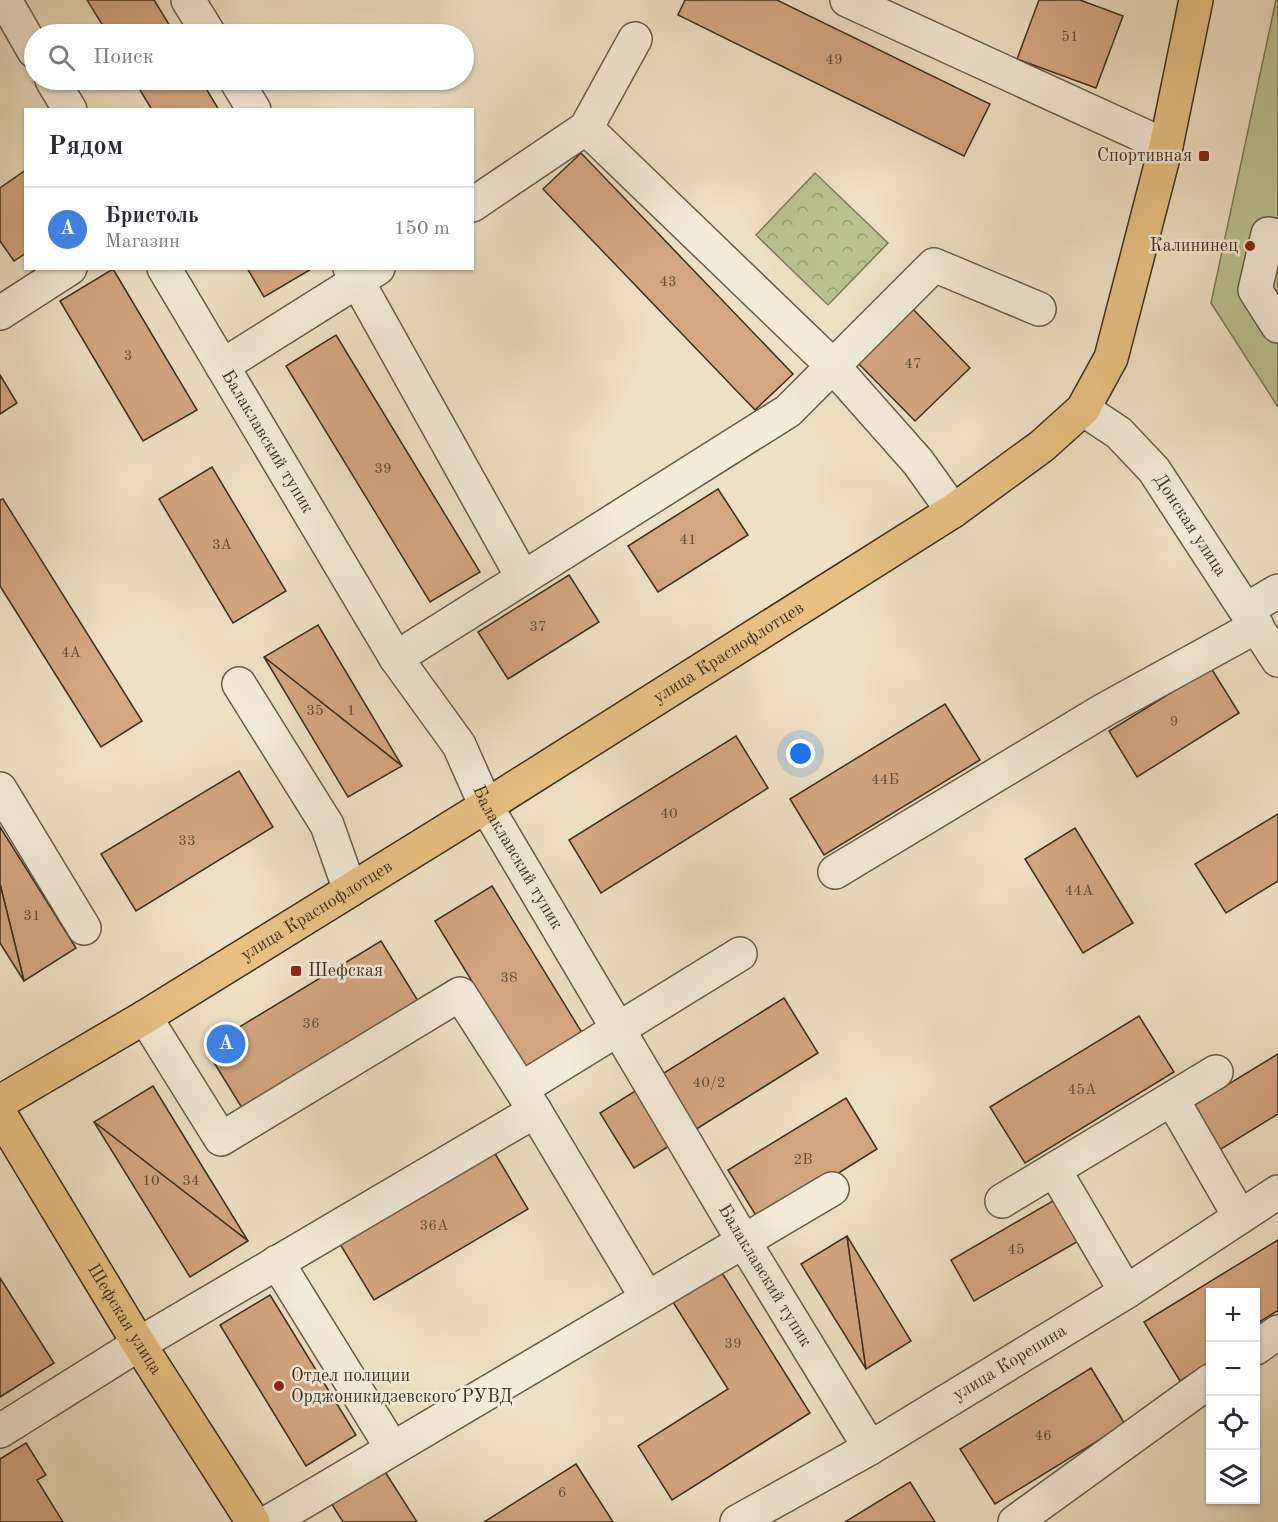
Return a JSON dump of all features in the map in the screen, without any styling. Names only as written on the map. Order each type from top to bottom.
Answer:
[{"type":"main road","name":"улица Краснофлотцев","points":[[0,1102],[145,1017],[486,806],[953,511],[1042,446],[1083,410],[1111,358],[1166,146],[1196,0]]},
{"type":"main road","name":"Шефская улица","points":[[0,1114],[139,1344],[251,1520]]},
{"type":"street","points":[[188,0],[203,24]]},
{"type":"street","points":[[847,0],[1166,146]]},
{"type":"street","points":[[10,9],[24,34]]},
{"type":"street","points":[[474,204],[585,128],[635,39]]},
{"type":"street","points":[[58,90],[69,108]]},
{"type":"street","points":[[242,90],[253,108]]},
{"type":"street","points":[[585,128],[833,366],[918,462],[953,511]]},
{"type":"street","points":[[1278,236],[1268,234],[1267,292],[1278,326]]},
{"type":"street","points":[[396,658],[788,411],[934,265],[1039,309]]},
{"type":"street","points":[[0,312],[66,270]]},
{"type":"street","name":"Балаклавский тупик","points":[[165,270],[396,658],[459,745],[486,806],[744,1242],[870,1448]]},
{"type":"street","points":[[222,366],[362,273],[523,578]]},
{"type":"street","name":"Донская улица","points":[[1083,410],[1119,433],[1154,470],[1265,634]]},
{"type":"street","points":[[835,872],[1104,710],[1265,634],[1278,591]]},
{"type":"street","points":[[238,684],[327,825],[350,890]]},
{"type":"street","points":[[0,789],[84,928]]},
{"type":"street","points":[[0,1431],[139,1344],[277,1262],[528,1100],[617,1028],[740,954]]},
{"type":"street","points":[[145,1017],[221,1139],[460,994],[528,1100],[647,1298]]},
{"type":"street","points":[[1002,1201],[1216,1072]]},
{"type":"street","points":[[1172,1099],[1240,1217]]},
{"type":"street","points":[[1055,1171],[1126,1292]]},
{"type":"street","points":[[251,1520],[392,1448],[832,1189]]},
{"type":"street","name":"улица Корепина","points":[[737,1522],[870,1448],[1126,1292],[1278,1192]]},
{"type":"street","points":[[277,1262],[392,1448]]},
{"type":"street","points":[[1260,1345],[1278,1332]]},
{"type":"street","points":[[1015,1522],[1206,1383]]},
{"type":"green space","name":"Калининец","points":[[1276,0],[1278,0],[1278,407],[1211,303]]},
{"type":"green space","points":[[815,173],[888,243],[828,305],[756,235]]},
{"type":"building","points":[[87,0],[154,0],[169,24],[102,24]]},
{"type":"building","points":[[685,0],[777,0],[990,104],[964,156],[678,15]]},
{"type":"building","points":[[1039,0],[1080,0],[1123,16],[1096,88],[1017,59]]},
{"type":"building","points":[[140,90],[207,90],[218,108],[151,108]]},
{"type":"building","points":[[581,153],[793,374],[755,410],[543,189]]},
{"type":"building","points":[[24,171],[24,254],[14,261],[0,241],[0,188]]},
{"type":"building","points":[[114,270],[197,410],[143,441],[60,301]]},
{"type":"building","points":[[248,270],[310,270],[264,297]]},
{"type":"building","points":[[911,307],[970,368],[915,421],[856,361]]},
{"type":"building","points":[[336,335],[480,572],[430,602],[286,366]]},
{"type":"building","points":[[0,375],[17,403],[0,414]]},
{"type":"building","points":[[212,467],[286,591],[233,623],[159,499]]},
{"type":"building","points":[[718,489],[748,535],[658,592],[628,546]]},
{"type":"building","points":[[3,499],[142,721],[101,747],[0,586],[0,500]]},
{"type":"building","points":[[569,575],[599,622],[508,679],[478,632]]},
{"type":"building","points":[[318,625],[402,766],[264,657]]},
{"type":"building","points":[[264,657],[402,766],[348,797]]},
{"type":"building","points":[[1211,668],[1239,713],[1137,777],[1109,731]]},
{"type":"building","points":[[945,704],[980,760],[824,855],[790,799]]},
{"type":"building","points":[[736,736],[768,788],[601,893],[569,840]]},
{"type":"building","points":[[239,771],[273,827],[136,911],[101,854]]},
{"type":"building","points":[[1278,814],[1278,881],[1226,913],[1195,864]]},
{"type":"building","points":[[0,827],[76,948],[24,981],[0,884]]},
{"type":"building","points":[[1075,828],[1133,923],[1083,953],[1025,859]]},
{"type":"building","points":[[0,884],[24,981],[0,943]]},
{"type":"building","points":[[492,886],[584,1036],[527,1071],[435,921]]},
{"type":"building","points":[[381,941],[418,1001],[242,1108],[205,1048]]},
{"type":"building","points":[[784,998],[818,1053],[634,1168],[600,1113]]},
{"type":"building","points":[[1139,1016],[1174,1072],[1025,1163],[990,1107]]},
{"type":"building","points":[[1278,1054],[1278,1114],[1213,1154],[1186,1110]]},
{"type":"building","points":[[153,1086],[248,1241],[94,1122]]},
{"type":"building","points":[[846,1098],[877,1149],[760,1222],[728,1170]]},
{"type":"building","points":[[94,1122],[248,1241],[190,1277]]},
{"type":"building","points":[[494,1152],[528,1209],[374,1300],[340,1244]]},
{"type":"building","points":[[1058,1198],[1082,1239],[974,1301],[951,1260]]},
{"type":"building","points":[[847,1236],[866,1369],[801,1264]]},
{"type":"building","points":[[847,1236],[911,1341],[866,1369]]},
{"type":"building","points":[[1278,1240],[1278,1312],[1260,1322],[1260,1288],[1206,1288],[1206,1365],[1180,1381],[1144,1322]]},
{"type":"building","points":[[719,1268],[810,1413],[672,1500],[638,1446],[728,1389],[671,1299]]},
{"type":"building","points":[[0,1278],[54,1363],[0,1397]]},
{"type":"building","points":[[270,1295],[356,1435],[306,1466],[220,1325]]},
{"type":"building","points":[[1091,1368],[1125,1424],[995,1504],[960,1449]]},
{"type":"building","points":[[26,1443],[46,1475],[37,1480],[63,1522],[0,1522],[0,1459]]},
{"type":"building","points":[[576,1464],[613,1522],[484,1522]]},
{"type":"building","points":[[382,1467],[417,1522],[343,1522],[329,1500]]},
{"type":"building","points":[[910,1482],[935,1522],[845,1522]]},
{"type":"place","name":"Спортивная","points":[[1204,156]]},
{"type":"place","name":"Калининец","points":[[1250,246]]},
{"type":"place","name":"Шефская","points":[[296,971]]},
{"type":"place","name":"Бристоль","points":[[226,1044]]},
{"type":"place","name":"Отдел полиции Орджоникидзевского РУВД","points":[[279,1386]]}]
